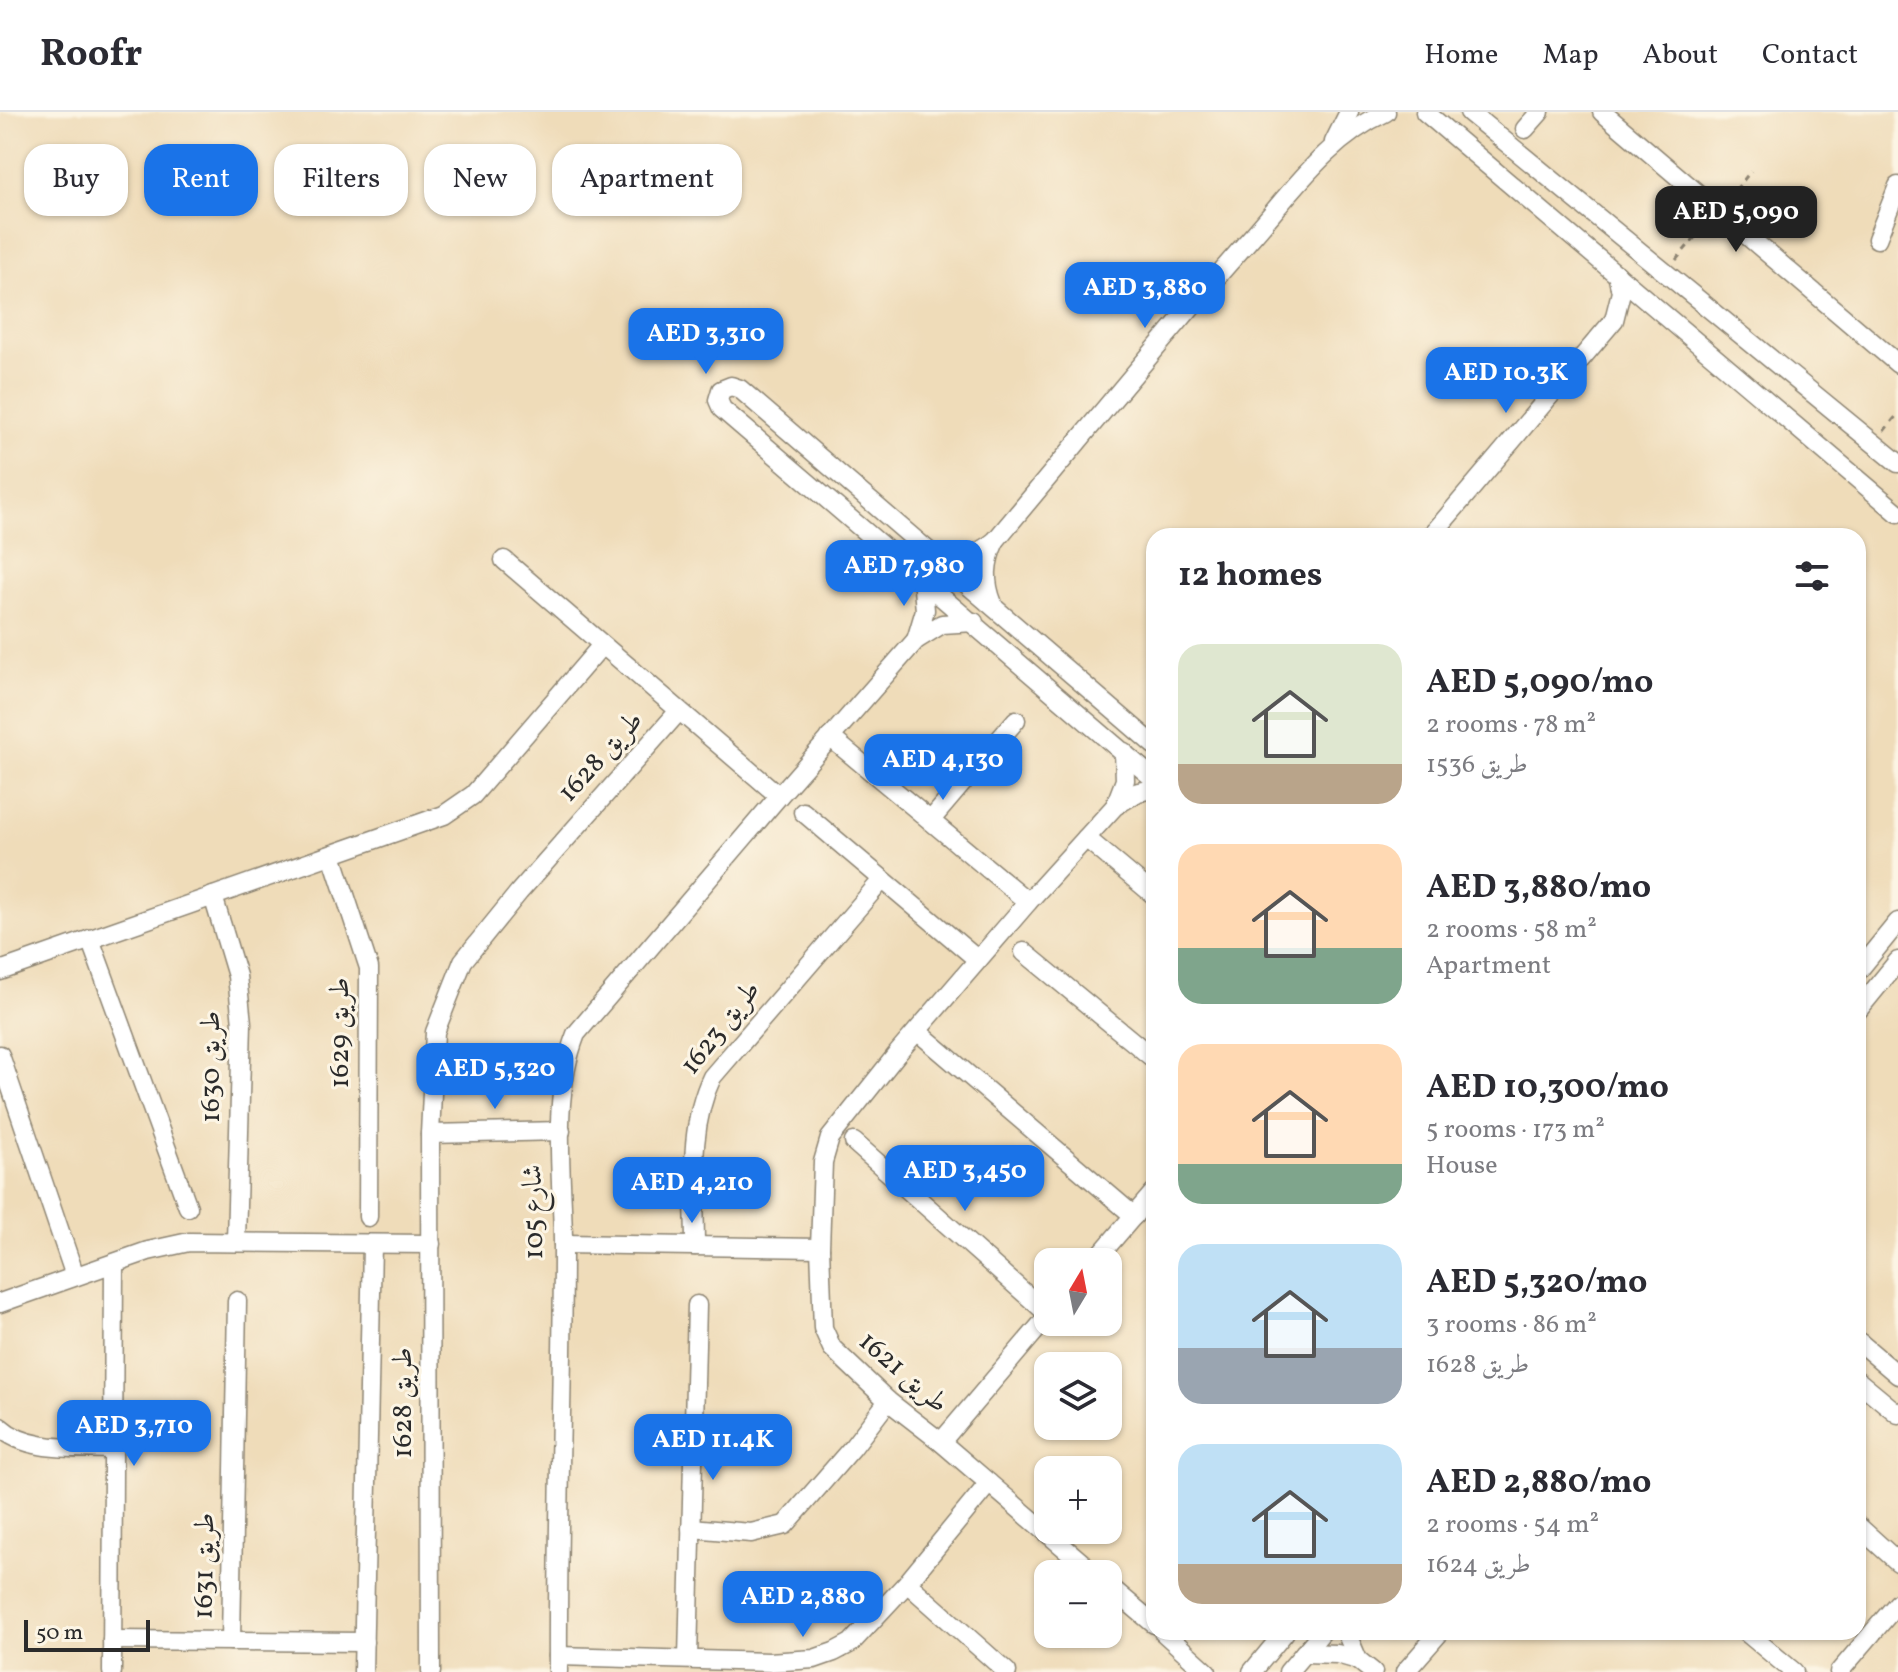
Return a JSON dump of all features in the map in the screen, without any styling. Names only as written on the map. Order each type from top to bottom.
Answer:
[{"type":"street","points":[[1330,148],[1349,112]]},
{"type":"street","points":[[939,559],[974,555],[995,541],[1221,271],[1330,148],[1386,112]]},
{"type":"street","points":[[1425,112],[1898,513]]},
{"type":"street","points":[[1469,112],[1898,463]]},
{"type":"street","points":[[1525,129],[1540,112]]},
{"type":"street","points":[[1602,112],[1898,364]]},
{"type":"street","points":[[1877,239],[1898,186]]},
{"type":"street","points":[[1438,528],[1614,320],[1621,292],[1617,274]]},
{"type":"street","points":[[1614,320],[1642,308],[1658,309]]},
{"type":"street","points":[[1146,738],[740,389],[731,386],[721,390],[718,400],[722,409],[1146,772]]},
{"type":"street","points":[[994,606],[986,580],[986,567],[995,541]]},
{"type":"street","name":"طريق 1628","points":[[504,560],[779,796]]},
{"type":"street","name":"شارع 105","points":[[916,640],[925,610],[922,578]]},
{"type":"street","name":"شارع 105","points":[[558,1664],[563,1244],[561,1131],[566,1061],[576,1034],[916,640],[942,624],[974,622]]},
{"type":"street","points":[[0,971],[444,815],[473,795],[602,645]]},
{"type":"street","name":"طريق 1628","points":[[431,1672],[430,1134],[435,1032],[463,961],[519,892],[679,711]]},
{"type":"street","points":[[931,820],[1016,720]]},
{"type":"street","points":[[830,737],[1028,902]]},
{"type":"street","name":"طريق 1621","points":[[1115,806],[1125,780],[1124,752]]},
{"type":"street","name":"طريق 1621","points":[[1079,1560],[941,1442],[888,1401],[832,1348],[823,1328],[820,1248],[823,1162],[830,1138],[1028,902],[1115,806],[1146,790]]},
{"type":"street","points":[[803,812],[978,960]]},
{"type":"street","points":[[1086,838],[1146,888]]},
{"type":"street","name":"طريق 1629","points":[[332,855],[369,968],[368,1217]]},
{"type":"street","name":"طريق 1623","points":[[695,1246],[696,1122],[712,1077],[882,880]]},
{"type":"street","name":"طريق 1630","points":[[213,896],[237,976],[242,1023],[236,1241]]},
{"type":"street","points":[[1866,961],[1898,922]]},
{"type":"street","points":[[90,939],[188,1207]]},
{"type":"street","points":[[1024,952],[1146,1052]]},
{"type":"street","points":[[1866,1000],[1898,961]]},
{"type":"street","points":[[917,1031],[1134,1216]]},
{"type":"street","points":[[0,1055],[75,1276]]},
{"type":"street","points":[[430,1134],[561,1131]]},
{"type":"street","points":[[854,1142],[1034,1303]]},
{"type":"street","points":[[1106,1248],[1146,1202]]},
{"type":"street","points":[[0,1303],[148,1251],[189,1242],[431,1244]]},
{"type":"street","points":[[563,1244],[820,1248]]},
{"type":"street","name":"طريق 1628","points":[[363,1672],[372,1245]]},
{"type":"street","points":[[112,1672],[114,1264]]},
{"type":"street","name":"طريق 1631","points":[[231,1641],[237,1301]]},
{"type":"street","points":[[688,1658],[697,1305]]},
{"type":"street","points":[[941,1442],[1034,1332]]},
{"type":"street","points":[[1866,1348],[1898,1375]]},
{"type":"street","points":[[1866,1388],[1898,1414]]},
{"type":"street","points":[[691,1528],[751,1533],[785,1525],[853,1447],[888,1401]]},
{"type":"street","points":[[0,1427],[9,1436],[25,1442],[113,1449]]},
{"type":"street","points":[[558,1664],[688,1658],[769,1662],[814,1659],[834,1652],[851,1643],[907,1583],[989,1483]]},
{"type":"street","points":[[1866,1533],[1898,1562]]},
{"type":"street","points":[[907,1583],[1000,1670]]},
{"type":"street","points":[[1122,1597],[1146,1617]]},
{"type":"street","points":[[1839,1672],[1898,1603]]},
{"type":"street","name":"طريق 1631","points":[[112,1640],[364,1642]]},
{"type":"street","points":[[1172,1640],[1204,1668],[1220,1672]]},
{"type":"street","points":[[1251,1671],[1278,1640]]},
{"type":"street","points":[[1288,1672],[1315,1640]]},
{"type":"street","points":[[1351,1640],[1366,1666]]},
{"type":"street","points":[[1405,1672],[1433,1640]]},
{"type":"street","points":[[1756,1640],[1794,1672]]},
{"type":"street","points":[[1304,1653],[1326,1653],[1366,1666]]}]
